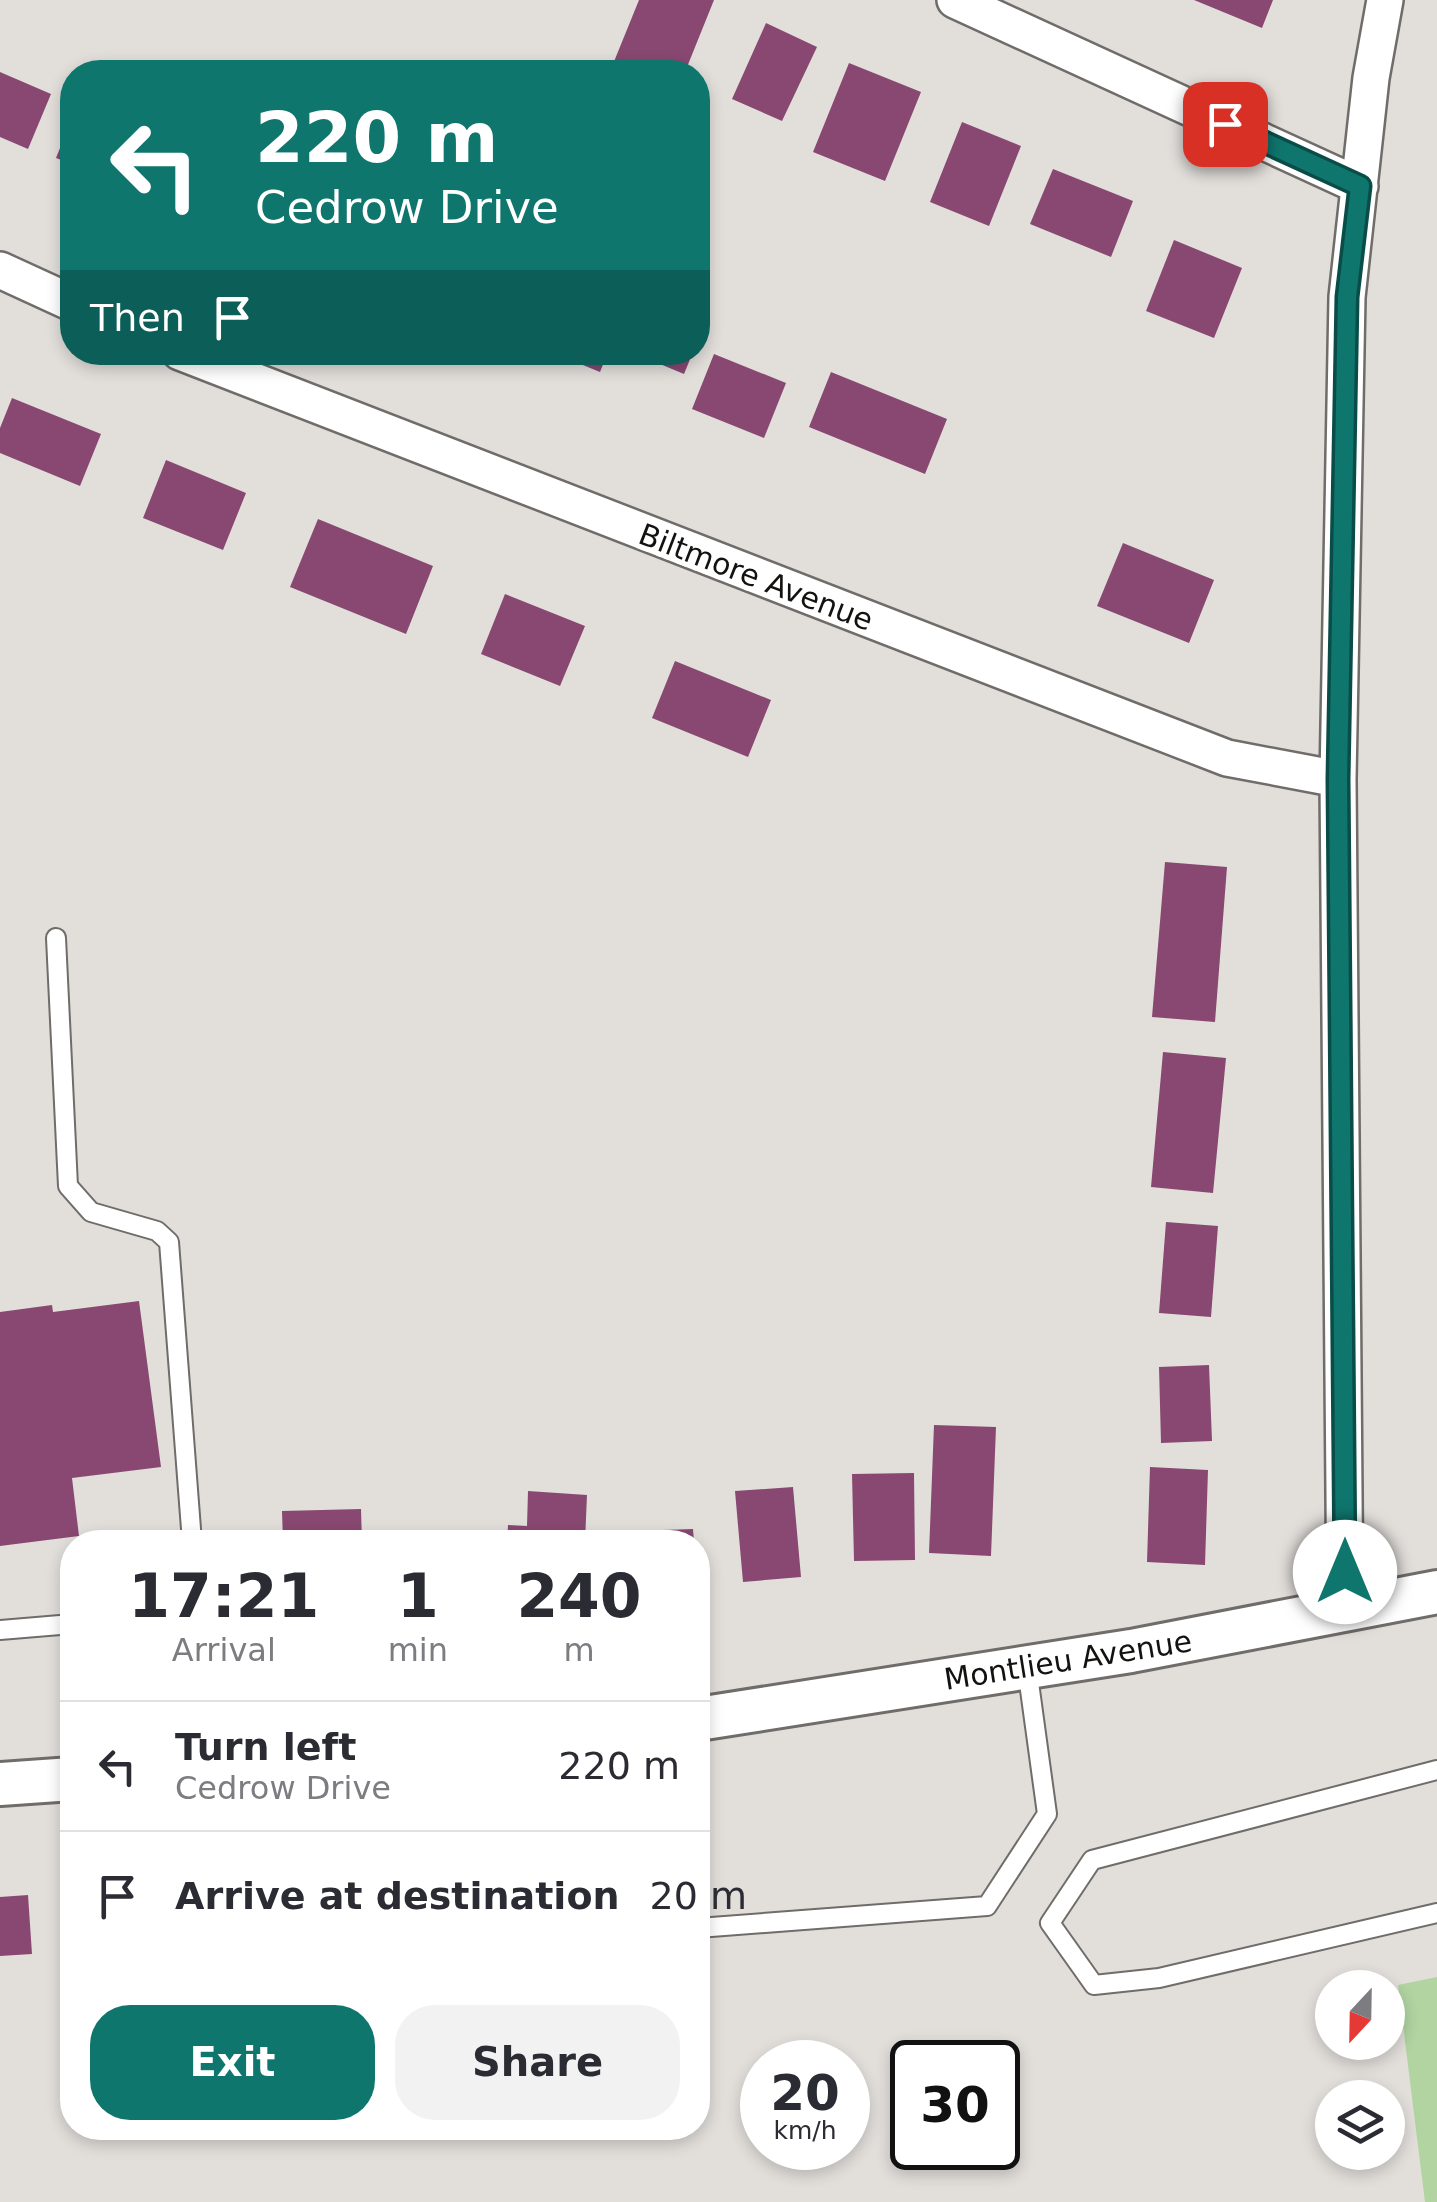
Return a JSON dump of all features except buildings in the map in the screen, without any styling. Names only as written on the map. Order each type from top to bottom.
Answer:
[{"type":"street","points":[[955,0],[1360,186]]},
{"type":"street","points":[[1345,1612],[1338,779],[1347,297],[1385,0]]},
{"type":"street","points":[[0,270],[60,298]]},
{"type":"street","name":"Biltmore Avenue","points":[[214,365],[1228,758],[1338,779]]},
{"type":"street","name":"Montlieu Avenue","points":[[710,1717],[1026,1667],[1345,1612],[1437,1592]]},
{"type":"street","points":[[0,1784],[60,1779]]},
{"type":"lane","points":[[56,938],[68,1186],[91,1212],[157,1232],[169,1242],[191,1530]]},
{"type":"lane","points":[[0,1630],[60,1625]]},
{"type":"lane","points":[[710,1927],[988,1906],[1047,1814],[1026,1667]]},
{"type":"lane","points":[[1437,1770],[1092,1860],[1050,1923],[1094,1984],[1158,1978],[1437,1914]]},
{"type":"green space","points":[[1437,1977],[1437,2202],[1425,2202],[1405,2041],[1405,1984]]},
{"type":"route","points":[[1225,124],[1360,186],[1347,297],[1338,779],[1345,1572]]}]
